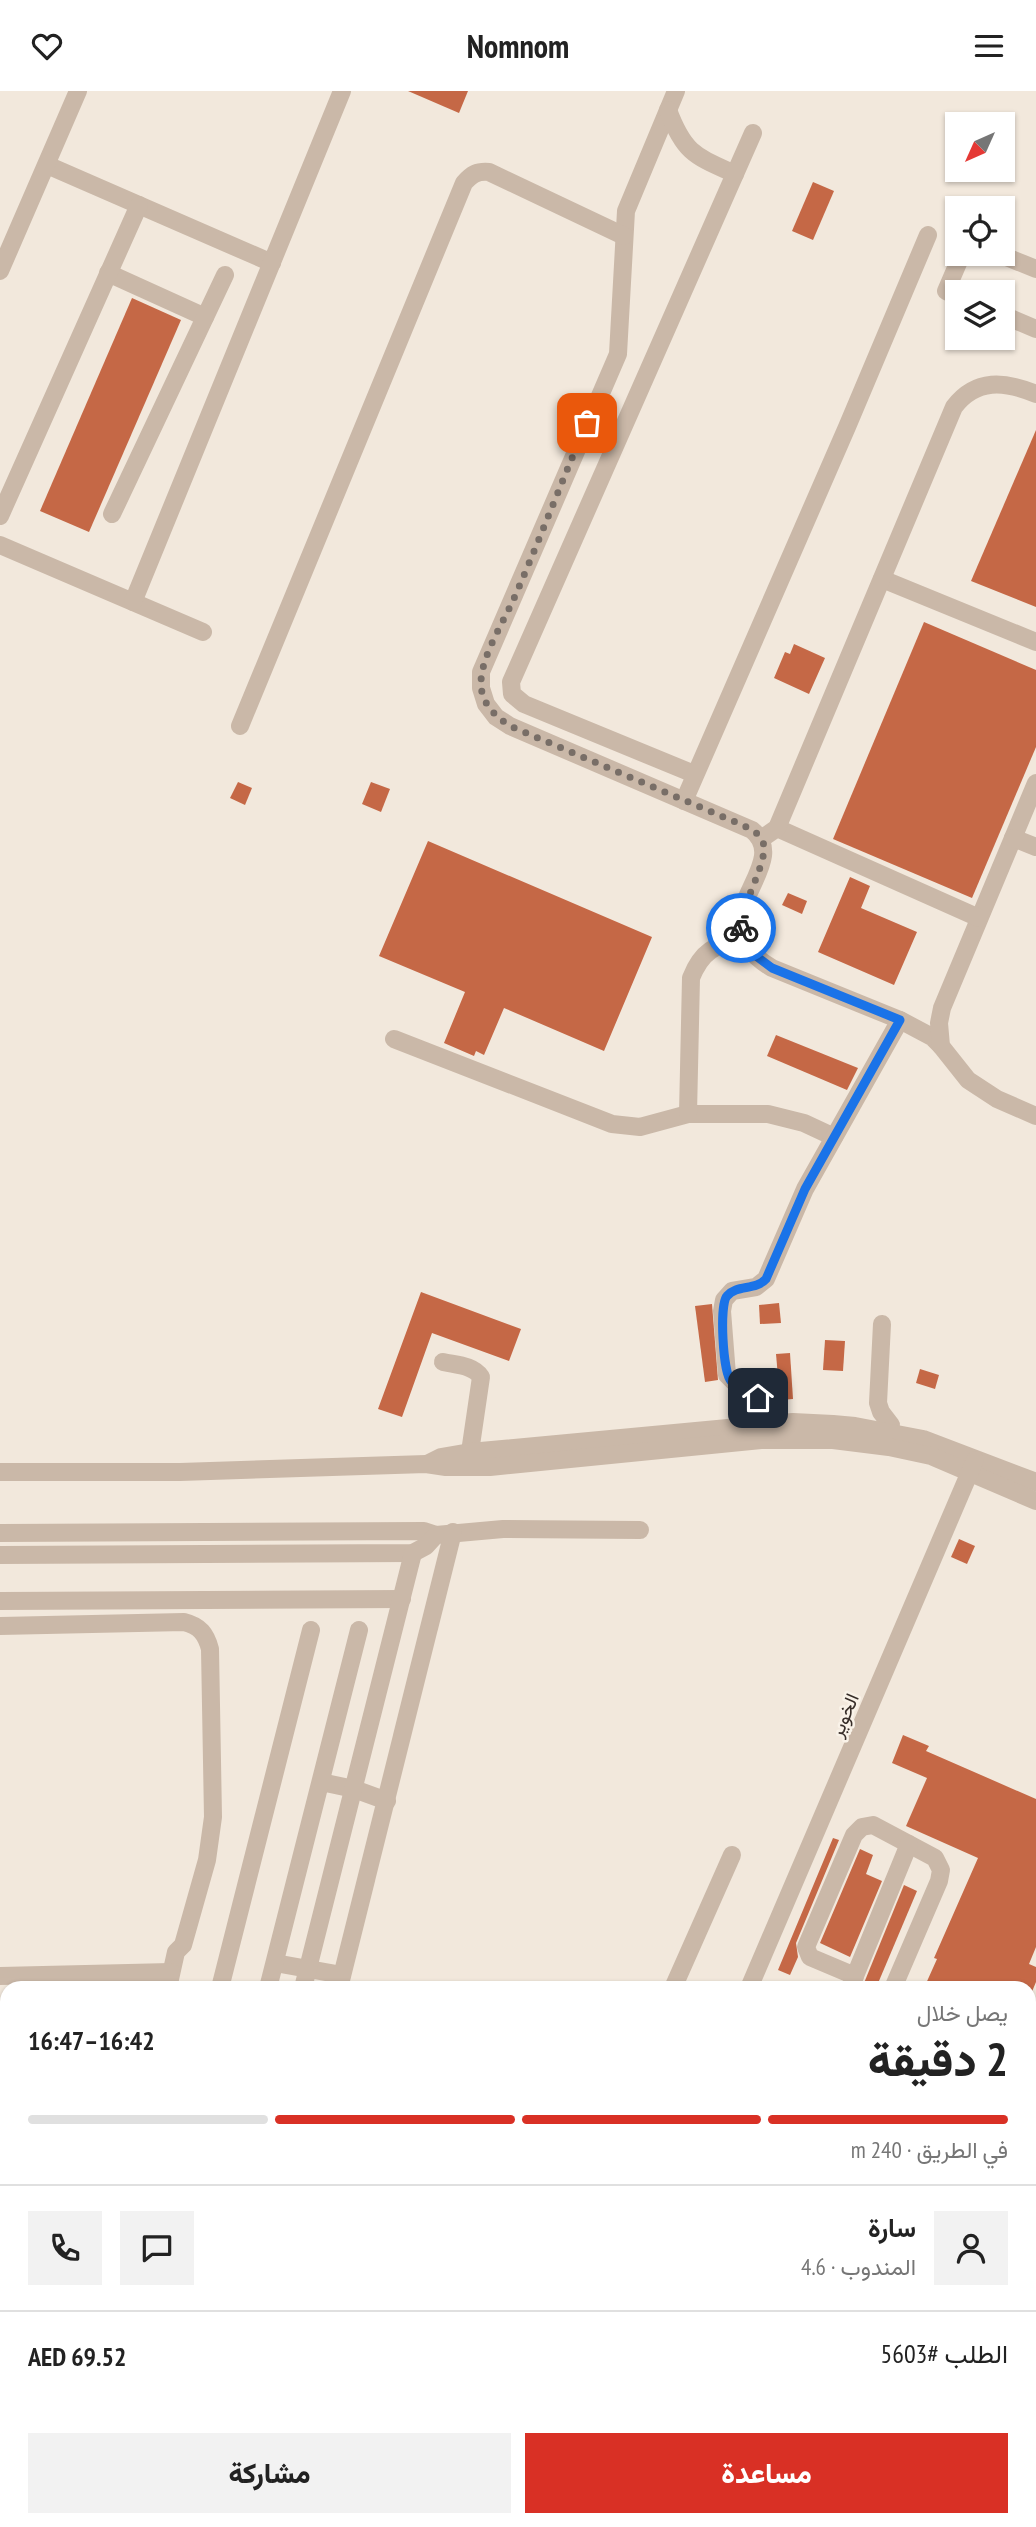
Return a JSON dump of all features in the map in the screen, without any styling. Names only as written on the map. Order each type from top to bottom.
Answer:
[{"type":"street","points":[[0,271],[78,91]]},
{"type":"street","points":[[133,602],[342,91]]},
{"type":"street","points":[[676,91],[626,211],[618,354],[481,672],[481,688],[486,704],[496,717],[510,726],[752,829],[761,839],[764,855],[743,908],[741,938],[754,955],[772,968],[900,1020],[932,1037],[968,1080],[997,1099],[1036,1116]]},
{"type":"street","points":[[668,110],[677,135],[686,147],[702,159],[735,174]]},
{"type":"street","points":[[694,774],[524,704],[512,694],[511,682],[753,133]]},
{"type":"street","points":[[47,165],[272,263]]},
{"type":"street","points":[[240,726],[464,183],[470,175],[479,171],[489,172],[624,236]]},
{"type":"street","points":[[0,516],[139,205]]},
{"type":"street","points":[[684,801],[928,235]]},
{"type":"street","points":[[1015,260],[1036,269]]},
{"type":"street","points":[[108,273],[205,317]]},
{"type":"street","points":[[112,514],[225,275]]},
{"type":"street","points":[[1015,320],[1036,329]]},
{"type":"street","points":[[761,839],[777,828],[949,418],[960,399],[978,387],[993,383],[1007,384],[1036,394]]},
{"type":"street","points":[[0,545],[203,632]]},
{"type":"street","points":[[882,579],[1036,642]]},
{"type":"street","points":[[942,1046],[939,1023],[942,1008],[1036,783]]},
{"type":"street","points":[[777,828],[979,918]]},
{"type":"street","points":[[1013,838],[1036,847]]},
{"type":"street","points":[[688,1114],[691,978],[706,953],[714,947],[741,938]]},
{"type":"street","points":[[760,1425],[755,1388],[736,1384],[727,1375],[722,1305],[732,1291],[756,1287],[766,1279],[792,1217],[900,1020]]},
{"type":"street","points":[[394,1039],[612,1124],[626,1127],[652,1126],[688,1114],[768,1114],[804,1123],[834,1137]]},
{"type":"street","points":[[882,1324],[877,1403],[880,1412],[889,1421],[890,1431]]},
{"type":"street","points":[[443,1362],[470,1367],[477,1370],[481,1377],[470,1452]]},
{"type":"street","points":[[426,1464],[441,1457],[470,1452],[793,1422],[833,1424],[890,1431],[923,1439],[1036,1501]]},
{"type":"street","points":[[0,1472],[180,1472],[426,1464],[490,1467],[761,1440],[833,1440],[889,1447],[1036,1482]]},
{"type":"street","name":"الخوير","points":[[756,1981],[973,1465]]},
{"type":"street","points":[[0,1533],[640,1530]]},
{"type":"street","points":[[0,1555],[413,1553],[444,1533]]},
{"type":"street","points":[[340,1981],[387,1801],[444,1533]]},
{"type":"street","points":[[305,1981],[413,1553]]},
{"type":"street","points":[[0,1601],[402,1598]]},
{"type":"street","points":[[0,1626],[184,1622],[202,1630],[210,1649],[213,1817],[207,1860],[183,1945],[176,1952],[169,1980],[0,1976]]},
{"type":"street","points":[[222,1981],[311,1630]]},
{"type":"street","points":[[270,1981],[359,1630]]},
{"type":"street","points":[[321,1782],[354,1789],[387,1801]]},
{"type":"street","points":[[851,1981],[810,1957],[807,1944],[858,1830],[867,1825],[878,1826],[935,1858],[940,1865],[941,1875],[896,1981]]},
{"type":"street","points":[[853,1981],[909,1844]]},
{"type":"street","points":[[676,1981],[732,1855]]},
{"type":"street","points":[[275,1963],[308,1969],[338,1981]]},
{"type":"building","points":[[408,91],[468,91],[459,113]]},
{"type":"building","points":[[813,182],[834,191],[813,240],[792,231]]},
{"type":"building","points":[[132,298],[181,320],[89,532],[40,511]]},
{"type":"building","points":[[1036,430],[1036,607],[971,581]]},
{"type":"building","points":[[924,622],[1036,670],[1036,747],[972,898],[833,839]]},
{"type":"building","points":[[794,644],[825,658],[809,694],[774,678],[785,652],[790,654]]},
{"type":"building","points":[[238,782],[252,788],[245,805],[230,798]]},
{"type":"building","points":[[371,782],[390,789],[381,812],[362,804]]},
{"type":"building","points":[[428,841],[652,937],[604,1051],[504,1008],[484,1055],[476,1051],[474,1056],[444,1043],[465,992],[379,956]]},
{"type":"building","points":[[850,877],[870,886],[861,908],[917,932],[894,985],[818,952]]},
{"type":"building","points":[[788,893],[807,901],[802,914],[782,905]]},
{"type":"building","points":[[776,1035],[858,1068],[847,1090],[767,1056]]},
{"type":"building","points":[[421,1292],[521,1329],[509,1361],[432,1333],[402,1417],[378,1409]]},
{"type":"building","points":[[779,1303],[781,1323],[760,1324],[759,1305]]},
{"type":"building","points":[[712,1304],[718,1380],[705,1382],[695,1306]]},
{"type":"building","points":[[825,1340],[845,1341],[843,1371],[823,1370]]},
{"type":"building","points":[[790,1353],[793,1399],[780,1400],[776,1354]]},
{"type":"building","points":[[920,1369],[939,1375],[935,1389],[916,1383]]},
{"type":"building","points":[[959,1539],[975,1546],[967,1564],[951,1557]]},
{"type":"building","points":[[903,1735],[929,1746],[926,1751],[1036,1799],[1036,1947],[1029,1964],[1036,1967],[1036,1981],[927,1981],[937,1959],[934,1958],[978,1858],[906,1826],[927,1778],[892,1763]]},
{"type":"building","points":[[833,1838],[839,1840],[796,1943],[798,1957],[790,1975],[778,1970]]},
{"type":"building","points":[[860,1849],[873,1855],[866,1874],[882,1881],[850,1957],[820,1943]]},
{"type":"building","points":[[904,1885],[917,1891],[879,1981],[865,1981]]},
{"type":"way so far","points":[[587,423],[487,657],[481,672],[481,688],[486,704],[496,717],[510,726],[757,833],[764,843],[764,855],[743,908],[741,928]]},
{"type":"route","points":[[741,928],[741,938],[748,950],[772,968],[900,1020],[805,1189],[766,1279],[756,1287],[732,1291],[722,1305],[727,1375],[736,1384],[755,1388],[758,1398]]}]
